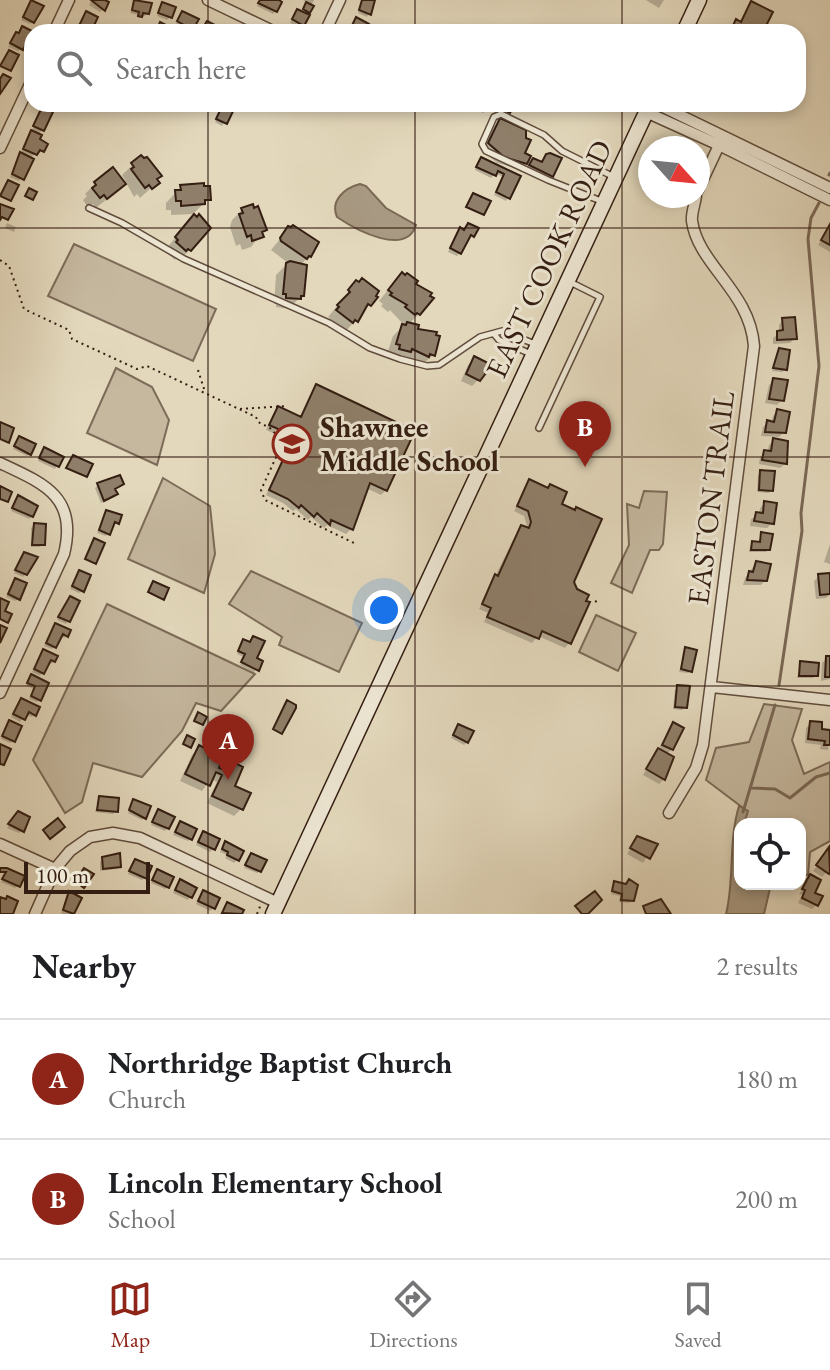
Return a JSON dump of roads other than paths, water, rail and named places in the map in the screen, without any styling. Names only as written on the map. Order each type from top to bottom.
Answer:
[{"type":"main road","points":[[688,24],[699,0]]},
{"type":"main road","name":"EAST COOK ROAD","points":[[276,908],[615,177],[648,112]]},
{"type":"street","points":[[58,24],[69,0]]},
{"type":"street","points":[[208,0],[258,24]]},
{"type":"street","points":[[329,24],[340,0]]},
{"type":"street","points":[[0,148],[24,97]]},
{"type":"street","points":[[662,112],[830,188]]},
{"type":"street","points":[[710,165],[722,140]]},
{"type":"street","points":[[722,140],[830,200]]},
{"type":"street","name":"EASTON TRAIL","points":[[669,813],[701,757],[754,346],[752,327],[745,309],[700,244],[692,220],[694,208]]},
{"type":"street","points":[[0,463],[53,492],[67,512],[69,532],[64,554],[0,693]]},
{"type":"street","points":[[712,687],[830,700]]},
{"type":"street","points":[[35,914],[55,869],[70,851],[90,837],[113,833],[140,838],[276,908]]},
{"type":"street","points":[[0,844],[55,869]]},
{"type":"lane","points":[[604,202],[486,151],[482,144],[494,117],[501,114],[544,135],[562,151],[615,177]]},
{"type":"lane","points":[[89,208],[184,259],[329,323],[370,348],[400,359],[427,366],[439,365],[480,337],[502,331],[535,350]]},
{"type":"lane","points":[[539,428],[600,297],[567,281]]},
{"type":"lane","points":[[494,334],[499,340],[535,350]]},
{"type":"waterway","points":[[779,685],[802,531],[801,513],[819,366],[808,239],[811,218],[819,203]]},
{"type":"waterway","points":[[743,812],[775,705]]},
{"type":"waterway","points":[[752,788],[775,789],[790,798],[816,777],[830,773]]},
{"type":"place","name":"Shawnee Middle School","points":[[292,444]]},
{"type":"place","name":"Lincoln Elementary School","points":[[585,467]]},
{"type":"place","name":"Northridge Baptist Church","points":[[228,780]]}]
